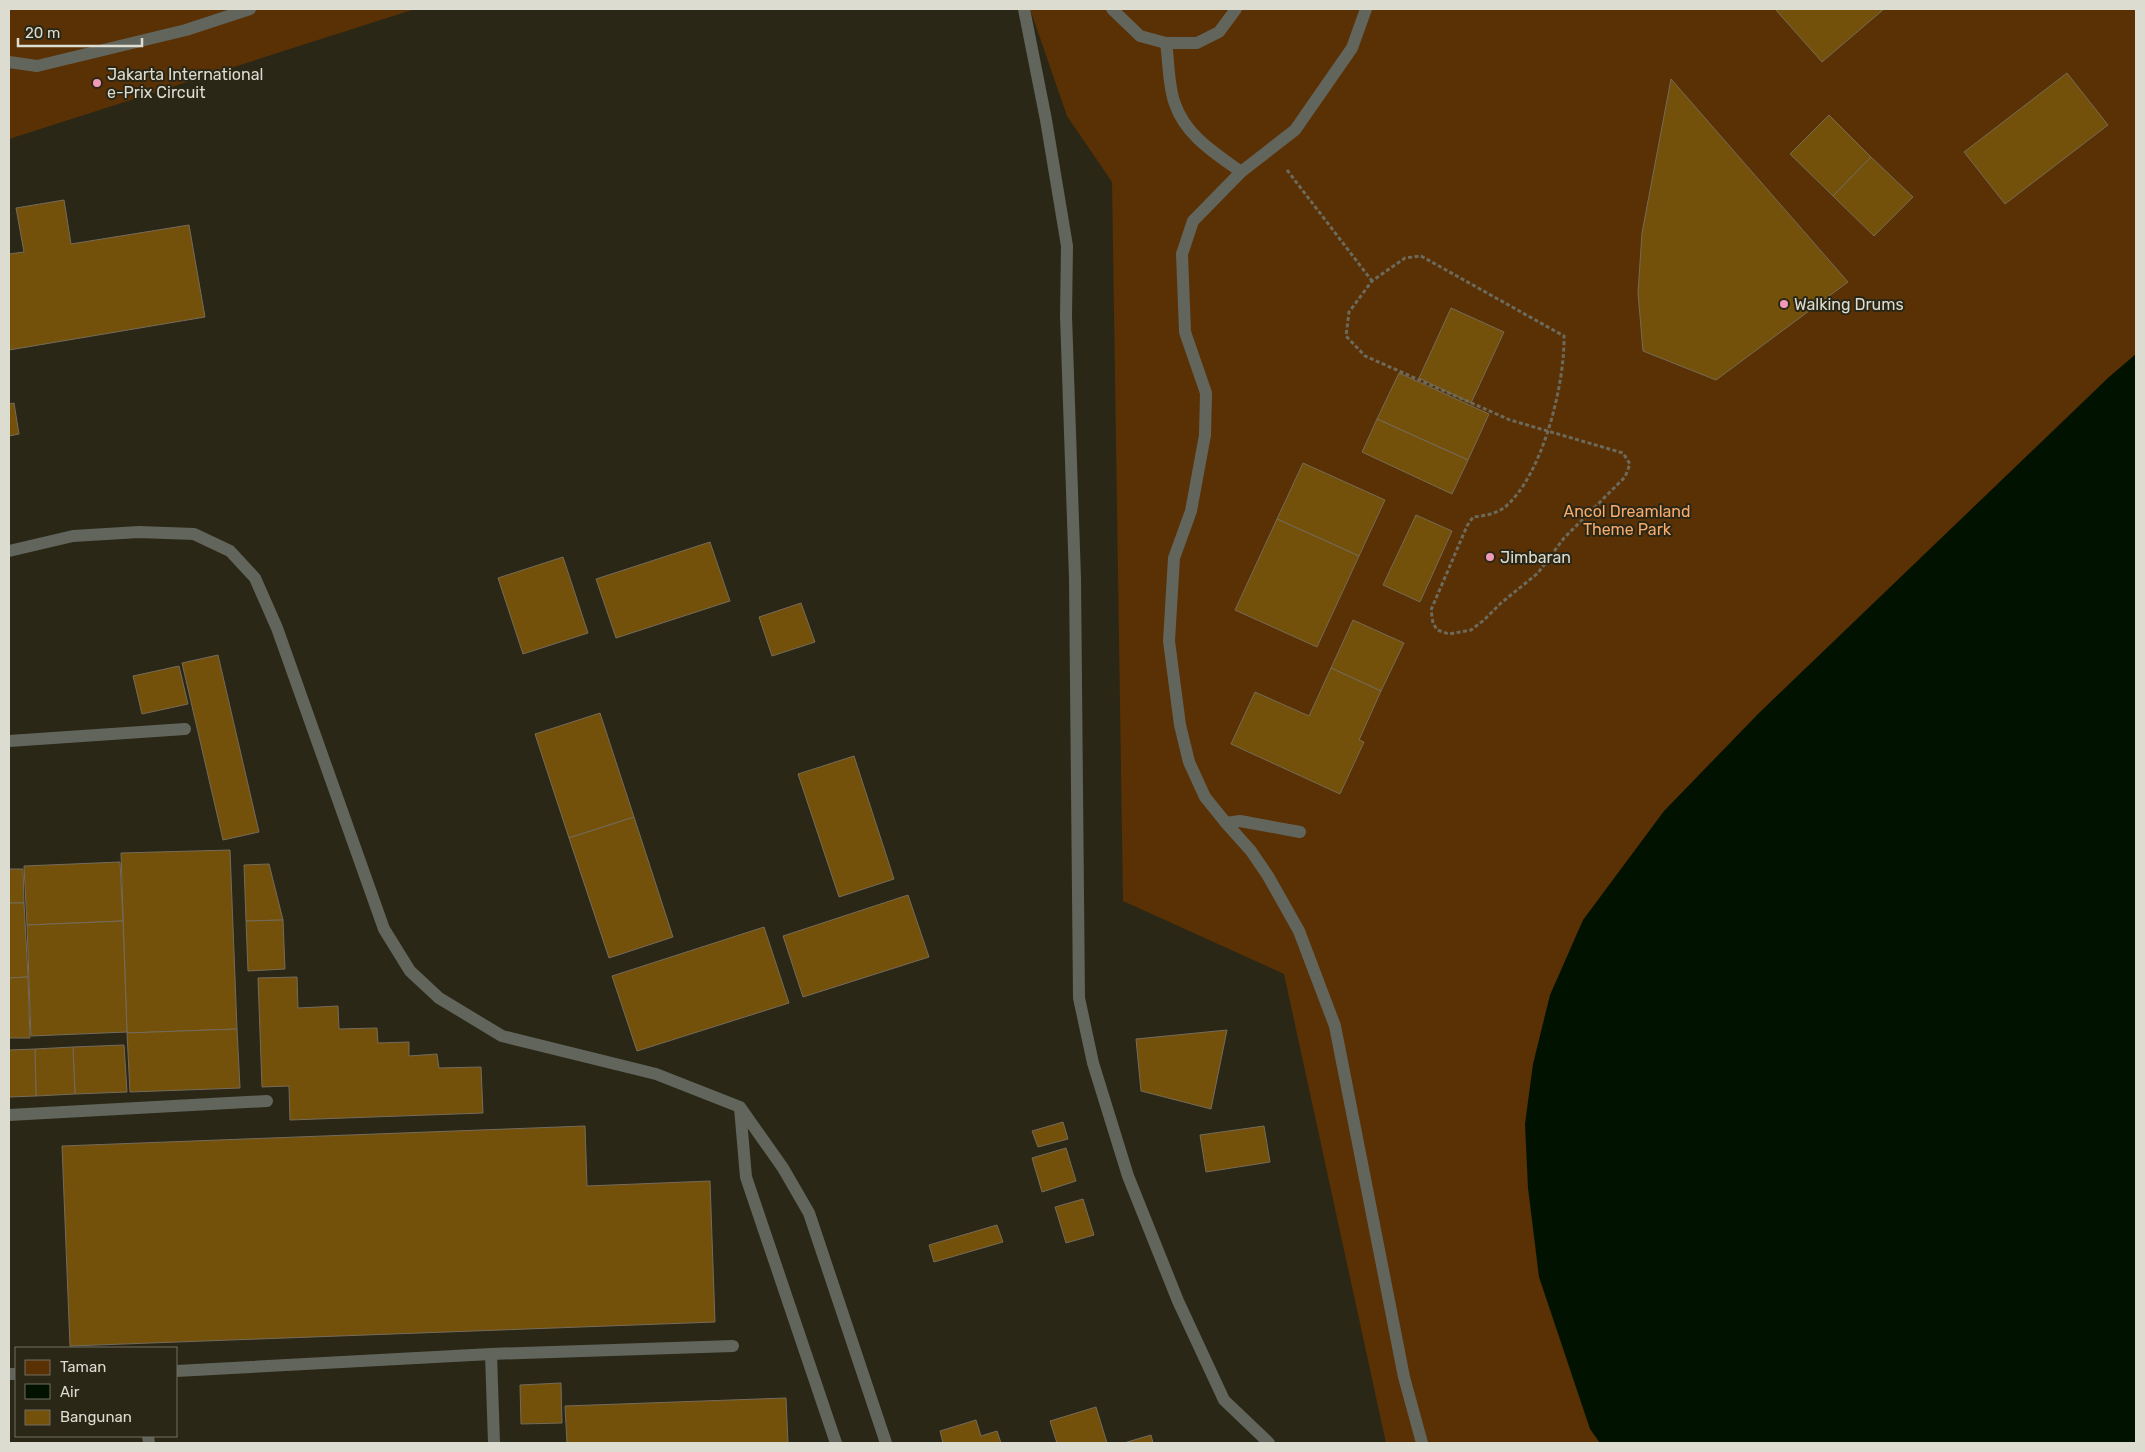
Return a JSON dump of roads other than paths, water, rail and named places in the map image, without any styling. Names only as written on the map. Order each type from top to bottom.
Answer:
[{"type":"lane","points":[[9,62],[37,66],[186,30],[250,9]]},
{"type":"lane","points":[[1024,9],[1046,120],[1067,246],[1066,316],[1075,578],[1079,998],[1093,1063],[1128,1176],[1178,1301],[1224,1400],[1269,1443]]},
{"type":"lane","points":[[1112,9],[1140,36],[1166,43],[1198,43],[1220,32],[1236,9]]},
{"type":"lane","points":[[1366,9],[1348,55],[1295,130],[1241,172],[1193,221],[1182,254],[1185,332],[1206,393],[1205,435],[1191,511],[1174,558],[1169,641],[1180,725],[1189,762],[1205,797],[1251,851],[1268,876],[1299,931],[1334,1026],[1404,1377],[1422,1443]]},
{"type":"lane","points":[[1166,43],[1174,103],[1184,124],[1198,141],[1241,172]]},
{"type":"lane","points":[[9,552],[73,536],[139,532],[194,534],[230,551],[255,578],[277,628],[384,929],[410,971],[439,998],[502,1036],[656,1074],[740,1107],[783,1168],[809,1213],[886,1443]]},
{"type":"lane","points":[[9,741],[185,729]]},
{"type":"lane","points":[[1226,823],[1240,821],[1300,832]]},
{"type":"lane","points":[[9,1114],[267,1101]]},
{"type":"lane","points":[[740,1107],[746,1177],[836,1443]]},
{"type":"lane","points":[[178,1371],[491,1354],[733,1346]]},
{"type":"lane","points":[[491,1354],[494,1443]]},
{"type":"water","points":[[2136,354],[2136,1443],[1600,1443],[1590,1429],[1539,1277],[1528,1188],[1525,1124],[1533,1064],[1550,995],[1583,920],[1664,811],[1759,713],[2109,377]]},
{"type":"place","name":"Jakarta International e-Prix Circuit","points":[[97,83]]},
{"type":"place","name":"Walking Drums","points":[[1784,304]]},
{"type":"place","name":"Jimbaran","points":[[1490,557]]},
{"type":"park label","name":"Ancol Dreamland Theme Park","points":[[1627,520]]}]
